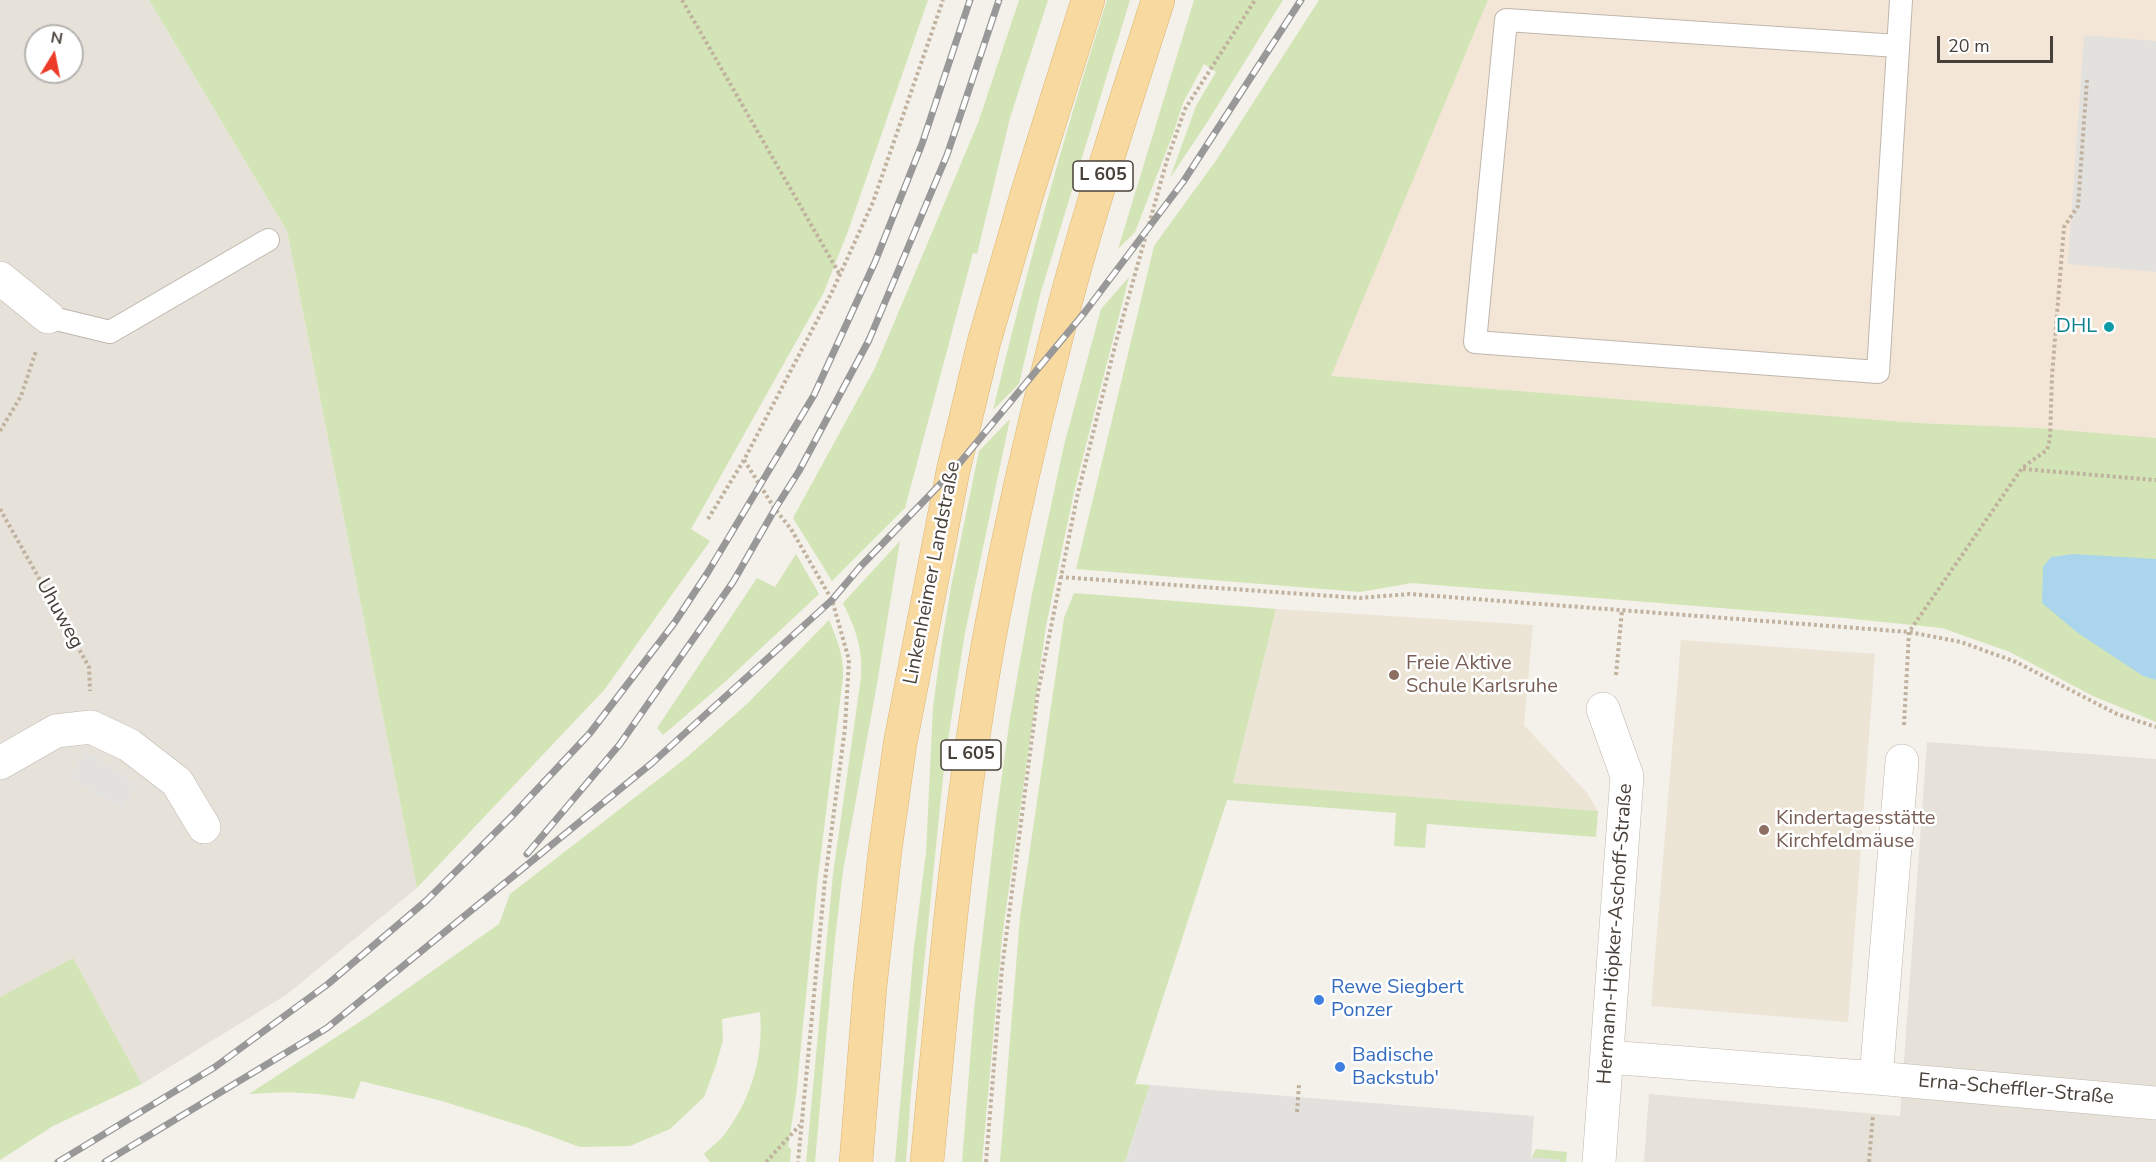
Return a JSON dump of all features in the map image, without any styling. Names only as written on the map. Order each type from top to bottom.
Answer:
[{"type":"main road","name":"Linkenheimer Landstraße","points":[[856,1162],[870,987],[894,790],[912,678],[953,471],[984,342],[1027,194],[1088,0]]},
{"type":"main road","name":"L 605","points":[[927,1162],[955,880],[970,756],[992,622],[1052,354],[1106,166],[1158,0]]},
{"type":"street","points":[[0,278],[48,317]]},
{"type":"street","name":"Hermann-Höpker-Aschoff-Straße","points":[[1599,1162],[1627,776],[1603,709]]},
{"type":"street","points":[[0,763],[56,731],[91,727],[129,745],[177,782],[204,827]]},
{"type":"street","points":[[1876,1078],[1902,761]]},
{"type":"street","name":"Erna-Scheffler-Straße","points":[[1608,1057],[2156,1103]]},
{"type":"lane","points":[[1898,46],[1506,20],[1475,342],[1878,372],[1901,0]]},
{"type":"lane","points":[[48,317],[110,332],[268,240]]},
{"type":"path","points":[[682,0],[840,275]]},
{"type":"path","points":[[708,519],[744,460],[840,275],[873,202],[943,0]]},
{"type":"path","points":[[986,1162],[1002,968],[1038,692],[1077,497],[1113,353],[1173,141],[1185,109],[1255,0]]},
{"type":"path","points":[[1902,761],[1909,632],[2022,468],[2047,450],[2050,439],[2052,376],[2064,227],[2078,206],[2087,80]]},
{"type":"path","points":[[0,431],[21,396],[48,317]]},
{"type":"path","points":[[744,460],[775,509],[791,529],[832,600],[849,660],[845,728],[825,880],[798,1162]]},
{"type":"path","points":[[2022,468],[2156,480]]},
{"type":"path","name":"Uhuweg","points":[[0,509],[89,667],[91,727]]},
{"type":"path","points":[[1060,577],[1359,598],[1409,594],[1909,632],[1961,642],[2016,662],[2116,714],[2156,727]]},
{"type":"path","points":[[1603,709],[1617,672],[1622,610]]},
{"type":"path","points":[[1869,1162],[1876,1078]]},
{"type":"path","points":[[1297,1112],[1299,1085]]},
{"type":"path","points":[[766,1162],[800,1124]]},
{"type":"shaded area","points":[[0,0],[149,0],[287,231],[417,888],[286,995],[142,1084],[73,959],[0,997]]},
{"type":"shaded area","points":[[1488,0],[2156,0],[2156,438],[2039,428],[1918,423],[1330,376]]},
{"type":"shaded area","points":[[2084,35],[2156,41],[2156,272],[2068,264]]},
{"type":"shaded area","name":"Freie Aktive Schule Karlsruhe","points":[[1276,609],[1533,625],[1524,725],[1587,793],[1598,811],[1233,783]]},
{"type":"shaded area","name":"Kindertagesstätte Kirchfeldmäuse","points":[[1681,640],[1875,654],[1848,1022],[1651,1006]]},
{"type":"shaded area","points":[[1927,742],[2156,759],[2156,1162],[1644,1162],[1649,1094],[1900,1116]]},
{"type":"shaded area","points":[[85,752],[137,784],[122,810],[70,777]]},
{"type":"shaded area","points":[[1150,1085],[1534,1116],[1531,1157],[1560,1160],[1560,1162],[1125,1162]]},
{"type":"green space","points":[[149,0],[928,0],[848,231],[824,292],[691,529],[710,541],[605,689],[417,888],[287,231]]},
{"type":"green space","points":[[1019,0],[1048,0],[1010,118],[977,254],[973,253],[905,508],[832,581],[793,518],[875,368],[978,123]]},
{"type":"green space","points":[[1107,0],[1130,0],[1040,295],[1019,384],[993,410],[1046,204]]},
{"type":"green space","points":[[1194,0],[1283,0],[1170,178],[1196,106],[1216,72],[1204,64],[1183,103],[1135,232],[1118,249]]},
{"type":"green space","points":[[1319,0],[1488,0],[1331,376],[1918,423],[2039,428],[2156,438],[2156,722],[2093,696],[2010,652],[1942,628],[1412,583],[1360,592],[1076,569],[1154,246],[1217,159]]},
{"type":"green space","points":[[1129,277],[1074,492],[1046,626],[1002,938],[982,1162],[962,1162],[974,1010],[996,818],[1010,718],[1032,594],[1064,445],[1101,309]]},
{"type":"green space","points":[[1010,419],[965,633],[945,758],[906,1162],[895,1162],[914,947],[926,853],[933,707],[941,648],[979,451]]},
{"type":"green space","points":[[900,541],[843,871],[815,1162],[806,1162],[833,874],[861,677],[861,657],[857,638],[843,603]]},
{"type":"green space","points":[[796,554],[819,594],[726,681],[663,735],[657,728],[757,578],[775,587]]},
{"type":"green space","points":[[1074,593],[1276,609],[1233,783],[1598,811],[1596,837],[1427,824],[1425,848],[1394,846],[1396,813],[1227,800],[1135,1084],[1150,1085],[1125,1162],[1000,1162],[1020,917],[1064,618]]},
{"type":"green space","points":[[829,620],[841,655],[843,677],[817,885],[796,1096],[788,1147],[791,1149],[790,1162],[710,1162],[704,1154],[727,1131],[736,1118],[749,1089],[758,1059],[760,1012],[722,1019],[723,1040],[704,1097],[670,1129],[630,1146],[580,1147],[442,1101],[361,1081],[354,1099],[302,1093],[249,1094],[370,1015],[499,924],[510,894],[686,758],[748,703]]},
{"type":"green space","points":[[73,958],[142,1084],[53,1126],[0,1160],[0,997]]},
{"type":"green space","points":[[1536,1149],[1567,1152],[1566,1162],[1531,1158]]},
{"type":"water","points":[[2073,554],[2156,559],[2156,680],[2143,676],[2078,633],[2042,603],[2043,567],[2051,557]]},
{"type":"railway","points":[[58,1162],[215,1067],[328,984],[426,901],[512,816],[590,733],[675,622],[708,572],[814,395],[875,262],[922,144],[970,0]]},
{"type":"railway","points":[[527,854],[620,744],[733,582],[799,471],[869,340],[947,155],[999,0]]},
{"type":"railway","points":[[105,1162],[327,1028],[652,763],[832,600],[860,567],[953,471],[1085,312],[1183,182],[1301,0]]},
{"type":"place","name":"DHL","points":[[2109,327]]},
{"type":"place","name":"Freie Aktive Schule Karlsruhe","points":[[1394,675]]},
{"type":"place","name":"Kindertagesstätte Kirchfeldmäuse","points":[[1764,830]]},
{"type":"place","name":"Rewe Siegbert Ponzer","points":[[1319,1000]]},
{"type":"place","name":"Badische Backstub'","points":[[1340,1067]]}]
